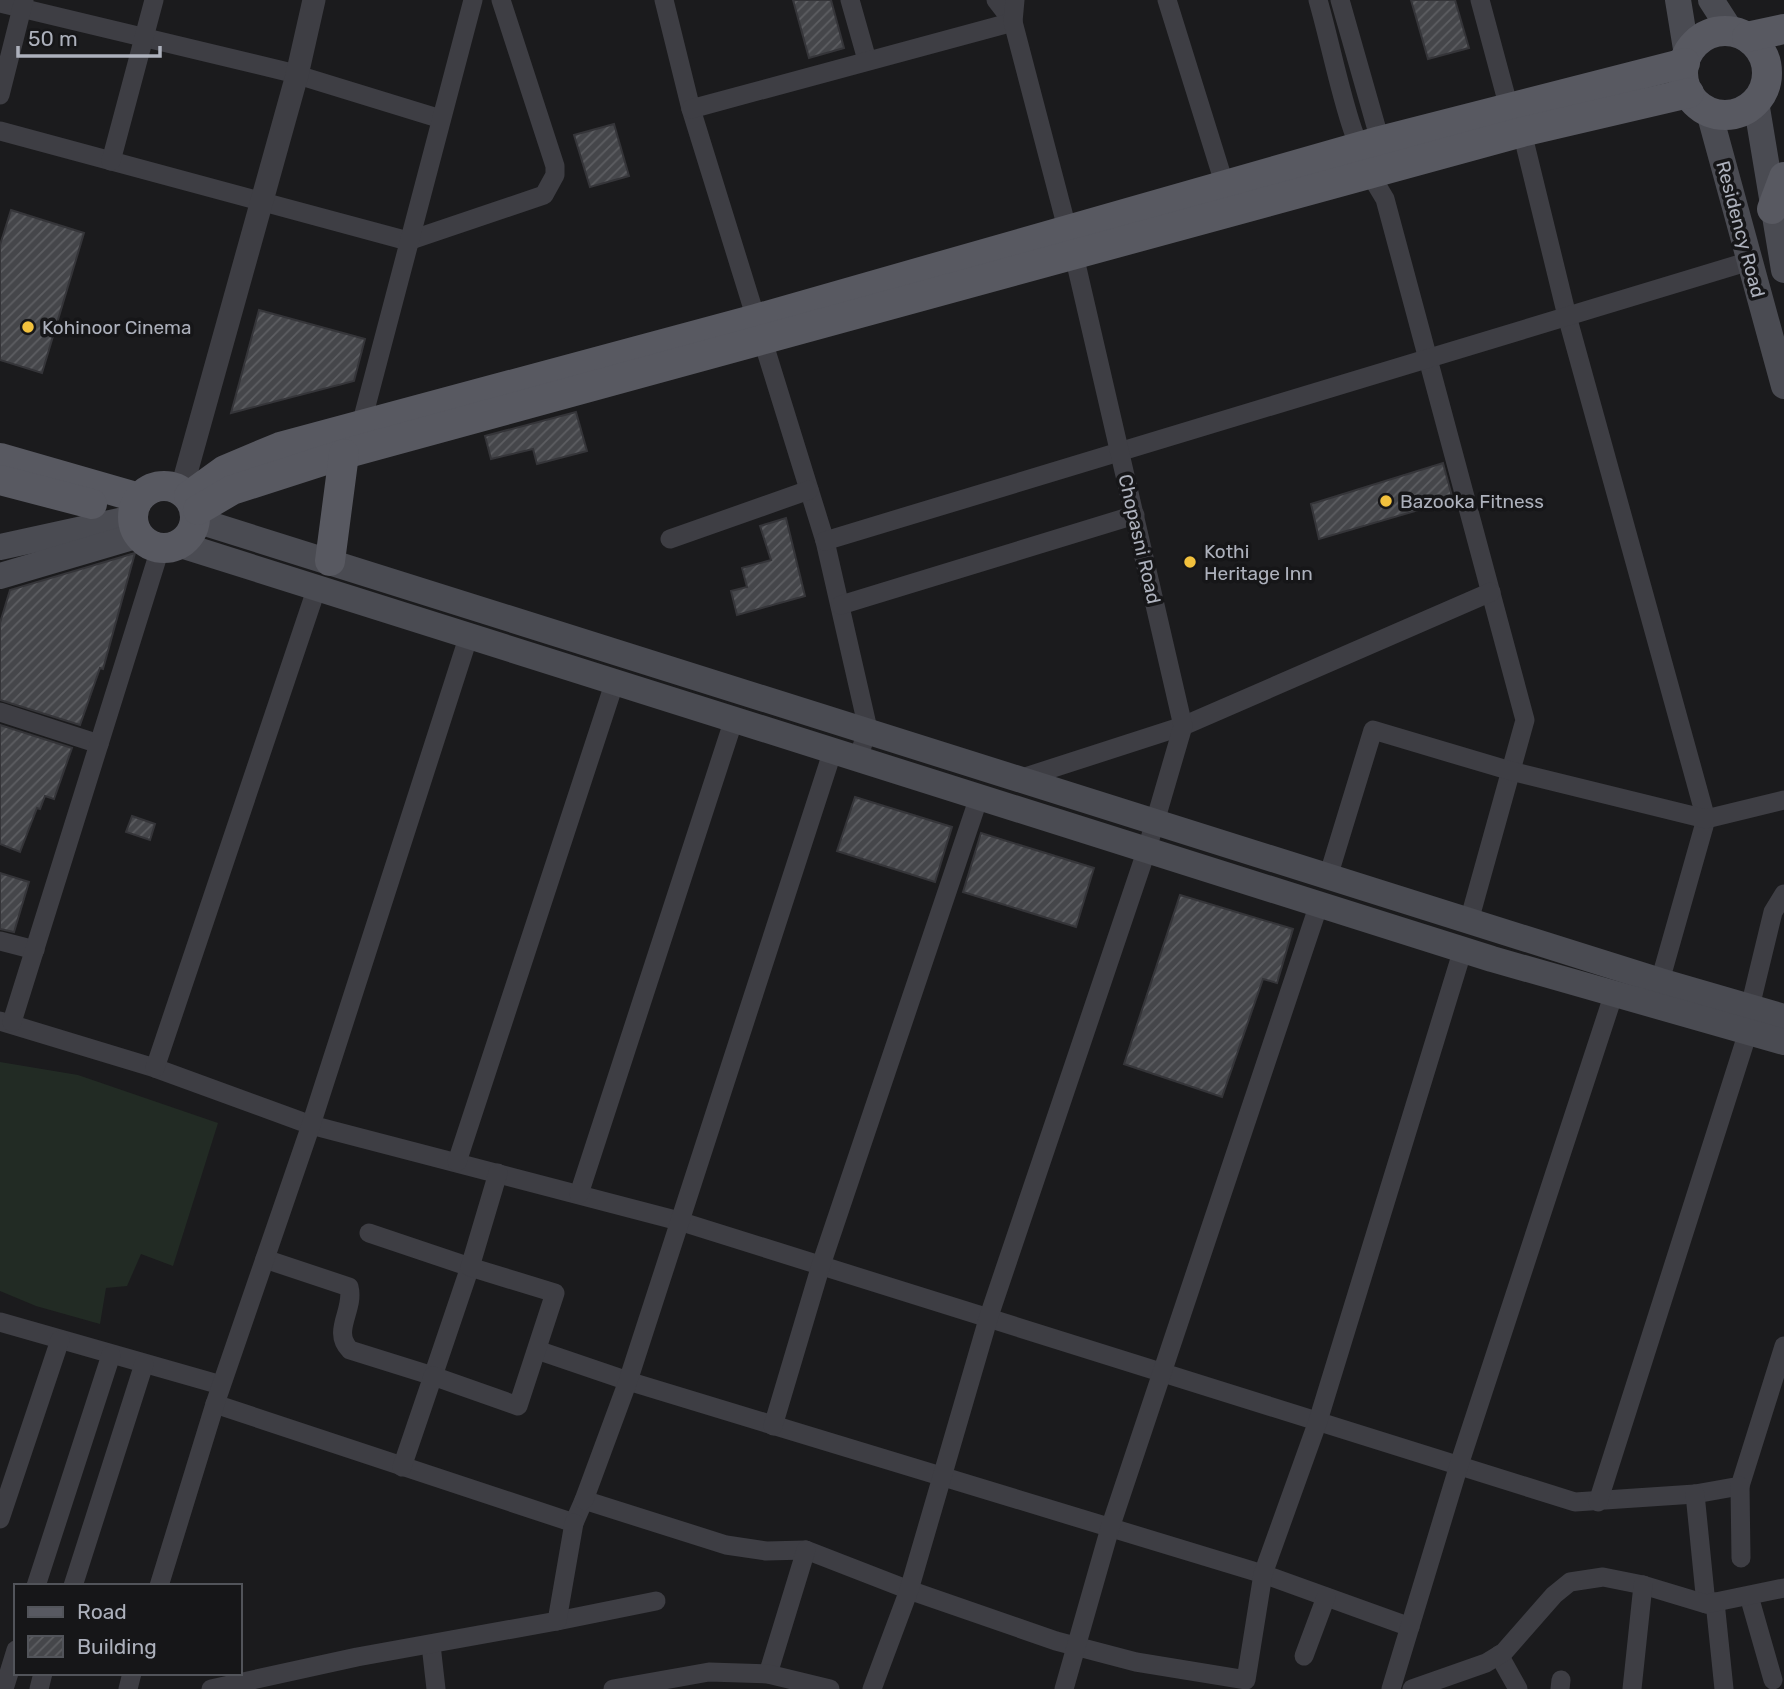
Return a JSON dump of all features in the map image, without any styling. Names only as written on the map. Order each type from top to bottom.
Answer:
[{"type":"main road","points":[[1678,0],[1686,59],[1684,76],[1699,102]]},
{"type":"main road","points":[[1515,120],[1699,102],[1734,114],[1769,84],[1763,55],[1739,34],[1711,0]]},
{"type":"main road","points":[[0,576],[164,518],[252,483],[344,454],[760,330],[1515,120],[1686,59],[1701,39],[1710,34],[1784,29]]},
{"type":"main road","name":"Residency Road","points":[[1769,84],[1772,209],[1783,262]]},
{"type":"main road","name":"Residency Road","points":[[1699,102],[1750,261],[1784,386]]},
{"type":"main road","points":[[1071,243],[1224,186],[1374,158]]},
{"type":"main road","points":[[1772,209],[1784,177]]},
{"type":"main road","points":[[0,547],[164,518],[225,470],[248,459],[361,425],[760,330]]},
{"type":"main road","points":[[330,561],[344,454]]},
{"type":"main road","points":[[0,458],[164,518],[317,587],[1319,904],[1614,993],[1749,1019],[1784,1017]]},
{"type":"main road","points":[[0,480],[164,518],[330,561],[868,729],[1660,981],[1749,1019],[1784,1042]]},
{"type":"street","points":[[111,161],[154,0]]},
{"type":"street","points":[[314,0],[297,75],[262,201],[164,518],[99,744],[35,950],[6,1021],[155,1068],[312,1125],[679,1221],[989,1316],[1556,1498],[1598,1502],[1695,1494],[1740,1486]]},
{"type":"street","points":[[361,425],[473,0]]},
{"type":"street","points":[[0,131],[408,241],[544,195],[555,176],[500,0]]},
{"type":"street","points":[[664,0],[691,108],[825,541],[868,729],[858,758]]},
{"type":"street","points":[[850,0],[867,60]]},
{"type":"street","points":[[996,0],[1013,22]]},
{"type":"street","points":[[1013,22],[1015,0]]},
{"type":"street","points":[[1167,0],[1224,186]]},
{"type":"street","points":[[1318,0],[1374,158]]},
{"type":"street","points":[[1340,0],[1374,158],[1525,719],[1469,921]]},
{"type":"street","points":[[1480,0],[1706,819],[1660,981]]},
{"type":"street","points":[[0,3],[23,4],[144,38],[297,75],[441,119]]},
{"type":"street","points":[[0,95],[23,4]]},
{"type":"street","points":[[691,108],[1013,22]]},
{"type":"street","name":"Chopasni Road","points":[[872,1689],[909,1590],[989,1316],[1156,822],[1183,726],[1071,243],[1013,22]]},
{"type":"street","points":[[825,541],[1750,261]]},
{"type":"street","points":[[670,539],[809,490]]},
{"type":"street","points":[[841,605],[1135,515]]},
{"type":"street","points":[[155,1068],[317,587]]},
{"type":"street","points":[[1019,779],[1183,726],[1491,592]]},
{"type":"street","points":[[160,1584],[218,1395],[312,1125],[469,635]]},
{"type":"street","points":[[457,1162],[615,681]]},
{"type":"street","points":[[0,712],[99,744]]},
{"type":"street","points":[[579,1194],[734,719]]},
{"type":"street","points":[[1328,877],[1373,730],[1511,771],[1706,819],[1784,800]]},
{"type":"street","points":[[557,1621],[574,1523],[628,1381],[833,750]]},
{"type":"street","points":[[773,1426],[821,1265],[979,797]]},
{"type":"street","points":[[1598,1502],[1749,1019],[1773,912],[1784,894]]},
{"type":"street","points":[[1064,1689],[1110,1528],[1319,904]]},
{"type":"street","points":[[0,941],[35,950]]},
{"type":"street","points":[[584,1500],[726,1545],[766,1551],[806,1550],[909,1590],[1075,1646],[1246,1685],[1263,1574],[1318,1421],[1463,949]]},
{"type":"street","points":[[1391,1689],[1460,1465],[1614,993]]},
{"type":"street","points":[[402,1467],[470,1267],[498,1173]]},
{"type":"street","points":[[265,1259],[349,1287],[351,1297],[341,1334],[343,1343],[350,1350],[518,1406],[555,1293],[369,1233]]},
{"type":"street","points":[[1,1327],[145,1364],[402,1467],[574,1523]]},
{"type":"street","points":[[0,1520],[60,1340]]},
{"type":"street","points":[[1741,1558],[1740,1486],[1784,1346]]},
{"type":"street","points":[[537,1350],[773,1426],[1263,1574],[1410,1627]]},
{"type":"street","points":[[37,1584],[111,1355]]},
{"type":"street","points":[[74,1584],[145,1364]]},
{"type":"street","points":[[1695,1494],[1724,1689]]},
{"type":"street","points":[[768,1674],[806,1550]]},
{"type":"street","points":[[1412,1689],[1486,1663],[1499,1655],[1570,1582],[1603,1577],[1710,1603],[1784,1588]]},
{"type":"street","points":[[1632,1689],[1643,1585]]},
{"type":"street","points":[[1749,1595],[1773,1680]]},
{"type":"street","points":[[1304,1656],[1326,1597]]},
{"type":"street","points":[[211,1689],[260,1684],[357,1657],[656,1601]]},
{"type":"street","points":[[431,1645],[436,1689]]},
{"type":"street","points":[[1499,1655],[1518,1689]]},
{"type":"street","points":[[4,1689],[14,1656]]},
{"type":"street","points":[[613,1689],[709,1671],[768,1674],[830,1689]]},
{"type":"shaded area","points":[[0,1062],[78,1075],[218,1123],[173,1266],[141,1254],[127,1286],[106,1288],[100,1324],[36,1306],[0,1291]]},
{"type":"building","points":[[793,0],[831,0],[844,48],[809,58]]},
{"type":"building","points":[[1411,0],[1455,0],[1469,48],[1428,59]]},
{"type":"building","points":[[614,124],[629,176],[590,187],[574,135]]},
{"type":"building","points":[[11,210],[84,233],[42,373],[0,360],[0,245]]},
{"type":"building","points":[[259,310],[365,339],[354,381],[231,413]]},
{"type":"building","points":[[576,412],[587,451],[537,464],[533,449],[491,459],[485,436]]},
{"type":"building","name":"Bazooka Fitness","points":[[1443,463],[1453,500],[1319,539],[1311,504]]},
{"type":"building","points":[[786,518],[805,596],[737,615],[731,591],[747,587],[742,568],[771,560],[760,526]]},
{"type":"building","points":[[135,553],[103,669],[100,668],[80,725],[0,700],[0,623],[10,590]]},
{"type":"building","points":[[0,725],[72,748],[54,799],[45,796],[40,809],[37,808],[20,852],[0,844]]},
{"type":"building","points":[[855,797],[952,827],[935,882],[837,851]]},
{"type":"building","points":[[132,816],[155,824],[150,840],[126,832]]},
{"type":"building","points":[[981,833],[1094,868],[1076,927],[963,892]]},
{"type":"building","points":[[0,873],[29,882],[14,932],[0,929]]},
{"type":"building","points":[[1180,895],[1293,929],[1277,983],[1263,979],[1222,1097],[1124,1064]]},
{"type":"place","name":"Kohinoor Cinema","points":[[28,327]]},
{"type":"place","name":"Bazooka Fitness","points":[[1386,501]]},
{"type":"place","name":"Kothi Heritage Inn","points":[[1190,562]]}]
